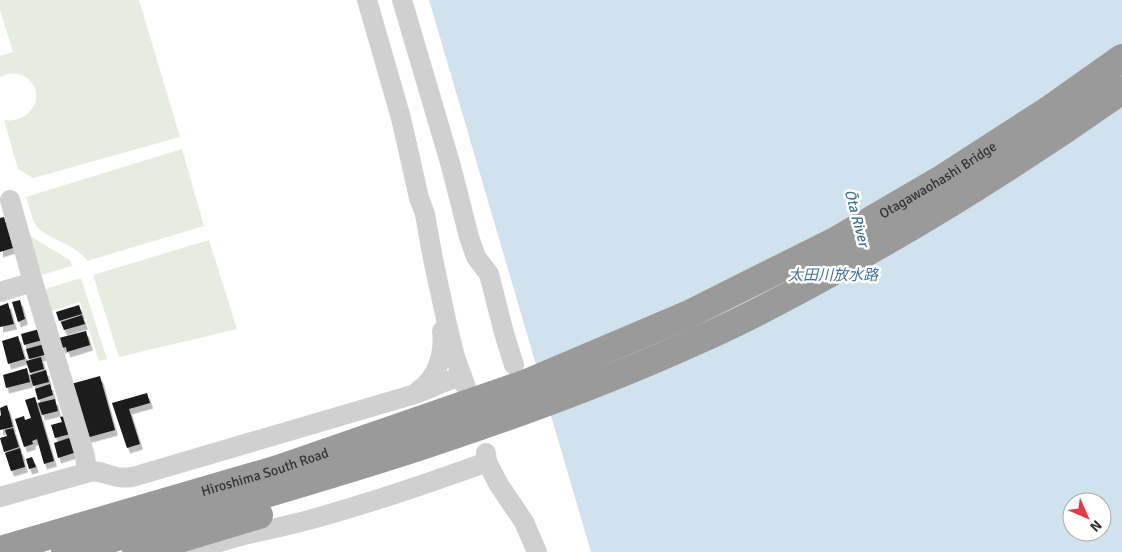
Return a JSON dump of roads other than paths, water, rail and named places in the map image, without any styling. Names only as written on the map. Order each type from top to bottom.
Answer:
[{"type":"highway","name":"Otagawaohashi Bridge","points":[[529,394],[836,241],[997,144],[1122,58]]},
{"type":"highway","name":"Otagawaohashi Bridge","points":[[701,340],[770,306],[842,267],[948,206],[1002,173],[1122,90]]},
{"type":"highway","name":"Hiroshima South Road","points":[[0,550],[278,470],[355,442],[529,394],[621,385],[701,340]]},
{"type":"highway","name":"Hiroshima South Road","points":[[64,552],[359,466],[448,438],[529,394]]},
{"type":"highway","points":[[136,552],[422,465],[529,394]]},
{"type":"highway","points":[[0,531],[276,453],[355,442]]},
{"type":"street","points":[[0,497],[93,471],[102,472],[116,478],[131,477],[412,396],[438,386],[448,379],[464,382],[447,324],[432,259],[425,214],[419,198],[402,118],[367,0]]},
{"type":"street","points":[[402,0],[451,166],[469,237],[476,257],[489,274],[504,333],[529,394]]},
{"type":"street","points":[[412,396],[425,387],[434,375],[441,357],[443,341],[427,281],[418,214],[419,198]]},
{"type":"street","points":[[10,200],[86,456],[87,472]]},
{"type":"street","points":[[0,292],[33,282]]},
{"type":"street","points":[[205,550],[370,502],[486,458],[498,485],[524,522],[537,552]]},
{"type":"water","name":"太田川放水路","points":[[429,0],[1122,0],[1122,552],[591,552]]},
{"type":"water label","name":"Ōta River","points":[[857,218]]}]
